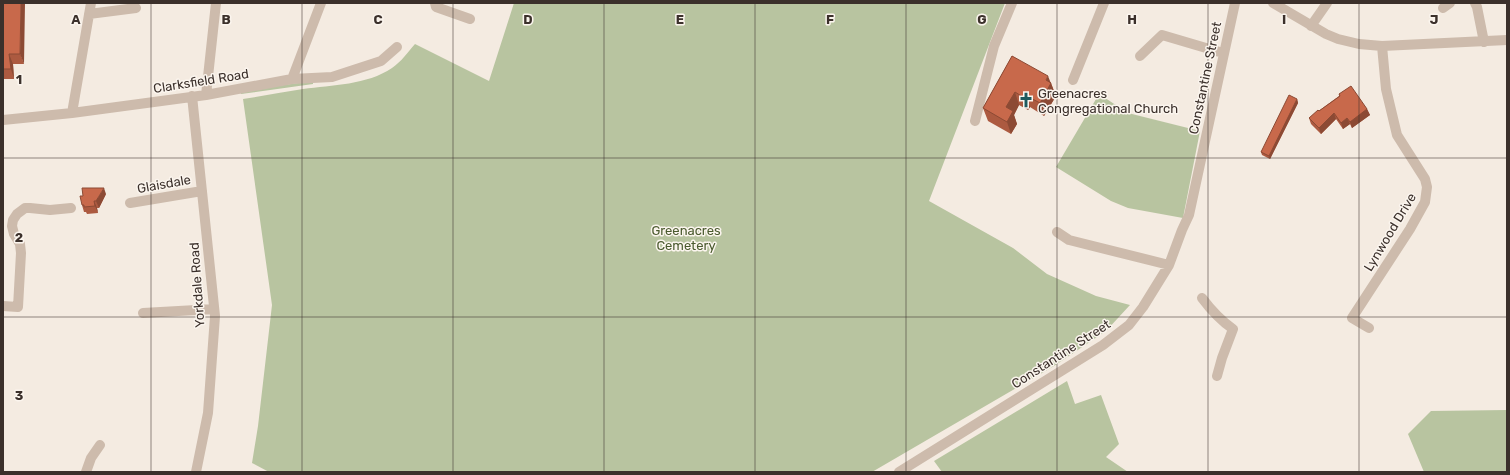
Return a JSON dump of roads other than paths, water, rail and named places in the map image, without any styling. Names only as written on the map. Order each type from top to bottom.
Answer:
[{"type":"street","points":[[72,113],[91,3]]},
{"type":"street","points":[[206,94],[216,3]]},
{"type":"street","points":[[292,79],[321,3]]},
{"type":"street","points":[[435,3],[436,7],[470,19]]},
{"type":"street","points":[[975,121],[994,46],[1012,3]]},
{"type":"street","points":[[1073,80],[1104,3]]},
{"type":"street","name":"Constantine Street","points":[[899,472],[1103,345],[1129,325],[1143,307],[1169,265],[1189,215],[1223,52],[1235,3]]},
{"type":"street","points":[[1273,3],[1311,26],[1350,43],[1382,46],[1507,40]]},
{"type":"street","points":[[1311,26],[1327,3]]},
{"type":"street","points":[[1475,3],[1484,42]]},
{"type":"street","points":[[89,14],[136,8]]},
{"type":"street","points":[[1140,56],[1162,35],[1223,52]]},
{"type":"street","name":"Lynwood Drive","points":[[1369,328],[1352,318],[1410,229],[1425,202],[1427,194],[1425,179],[1397,135],[1386,89],[1382,46]]},
{"type":"street","name":"Clarksfield Road","points":[[3,120],[72,113],[192,96],[292,79],[332,77],[380,61],[397,47]]},
{"type":"street","name":"Yorkdale Road","points":[[192,96],[214,309],[208,413],[196,472]]},
{"type":"street","name":"Glaisdale","points":[[130,203],[202,191]]},
{"type":"street","points":[[3,306],[18,307],[21,253],[20,244],[14,234],[12,226],[17,214],[21,210],[30,208],[50,210],[71,208]]},
{"type":"street","points":[[1057,232],[1069,240],[1169,265]]},
{"type":"street","points":[[1202,298],[1211,310],[1224,323],[1233,329],[1222,358],[1218,376]]},
{"type":"street","points":[[143,313],[214,309]]},
{"type":"street","points":[[86,472],[91,458],[100,445]]},
{"type":"place","name":"Greenacres Congregational Church","points":[[1026,100]]},
{"type":"park label","name":"Greenacres Cemetery","points":[[686,238]]}]
